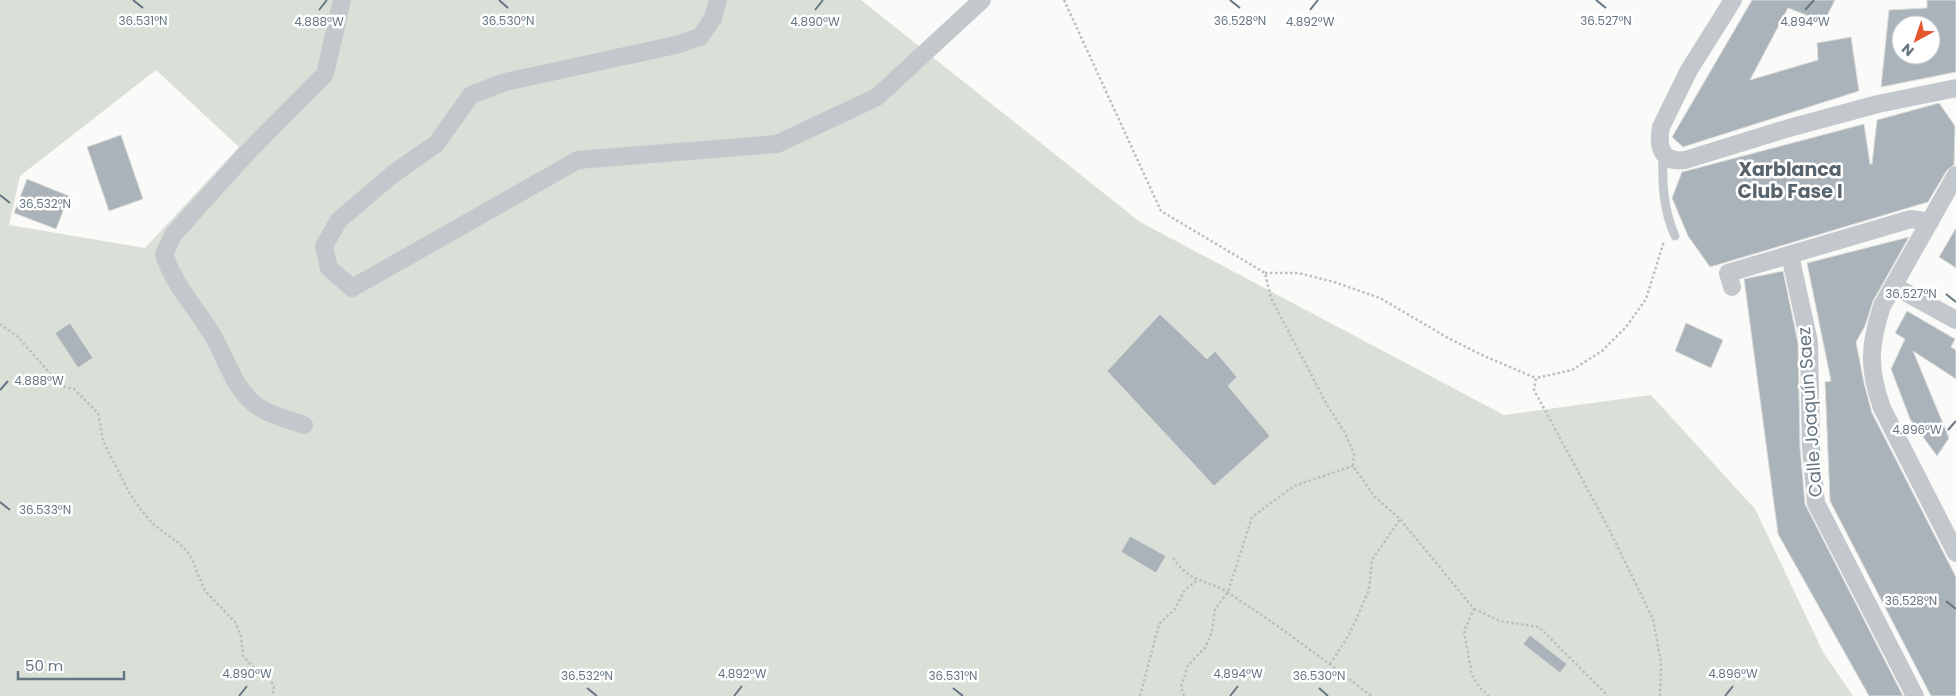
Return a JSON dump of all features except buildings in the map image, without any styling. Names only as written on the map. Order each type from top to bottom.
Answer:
[{"type":"street","points":[[304,425],[274,415],[252,402],[235,382],[214,336],[170,272],[164,254],[173,235],[246,154],[324,74],[342,0]]},
{"type":"street","points":[[718,0],[713,18],[700,37],[676,45],[504,82],[471,95],[436,144],[393,174],[339,220],[324,246],[328,268],[352,288],[578,160],[778,144],[877,97],[982,0]]},
{"type":"street","points":[[1689,70],[1696,41],[1718,0]]},
{"type":"street","points":[[1733,0],[1689,70],[1661,127],[1660,146],[1663,153],[1669,159],[1676,162],[1788,128],[1878,104],[1955,91]]},
{"type":"street","points":[[1956,174],[1882,306],[1874,330],[1871,357],[1874,385],[1882,408],[1956,553]]},
{"type":"street","points":[[1732,287],[1728,273],[1911,219],[1930,222]]},
{"type":"street","name":"Calle Joaquín Saez","points":[[1790,255],[1809,342],[1811,447],[1816,503],[1915,696]]},
{"type":"street","points":[[1894,286],[1956,320]]},
{"type":"lane","points":[[1663,153],[1662,181],[1669,223],[1674,236]]},
{"type":"path","points":[[1064,0],[1161,211],[1265,273],[1298,273],[1334,282],[1380,298],[1448,338],[1536,378],[1572,370],[1602,351],[1626,327],[1646,299],[1669,223]]},
{"type":"path","points":[[1265,273],[1271,298],[1326,402],[1345,433],[1354,454],[1353,466],[1375,497],[1400,519],[1474,609],[1500,621],[1540,627],[1608,696]]},
{"type":"path","points":[[0,324],[18,337],[61,386],[74,390],[98,413],[103,441],[129,492],[154,525],[180,544],[190,555],[205,592],[235,622],[241,636],[243,656],[256,670],[272,681],[274,687],[272,696]]},
{"type":"path","points":[[1536,378],[1534,390],[1607,525],[1653,619],[1660,662],[1660,696]]},
{"type":"path","points":[[1184,696],[1181,687],[1188,665],[1205,648],[1212,632],[1215,609],[1228,592],[1252,517],[1294,486],[1353,466]]},
{"type":"path","points":[[1330,664],[1350,633],[1369,590],[1372,560],[1400,519]]},
{"type":"path","points":[[1172,558],[1181,570],[1197,580],[1228,592],[1294,636],[1371,696]]},
{"type":"path","points":[[1140,696],[1158,624],[1175,609],[1184,591],[1197,580]]},
{"type":"path","points":[[1474,609],[1464,631],[1472,675],[1480,688],[1489,696]]},
{"type":"shaded area","points":[[0,0],[861,0],[1140,222],[1504,415],[1651,395],[1755,509],[1823,652],[1853,696],[0,696]],"holes":[[[156,70],[239,147],[145,248],[9,225],[20,176]]]},
{"type":"district","name":"Xarblanca Club Fase I","points":[[1790,180]]}]
